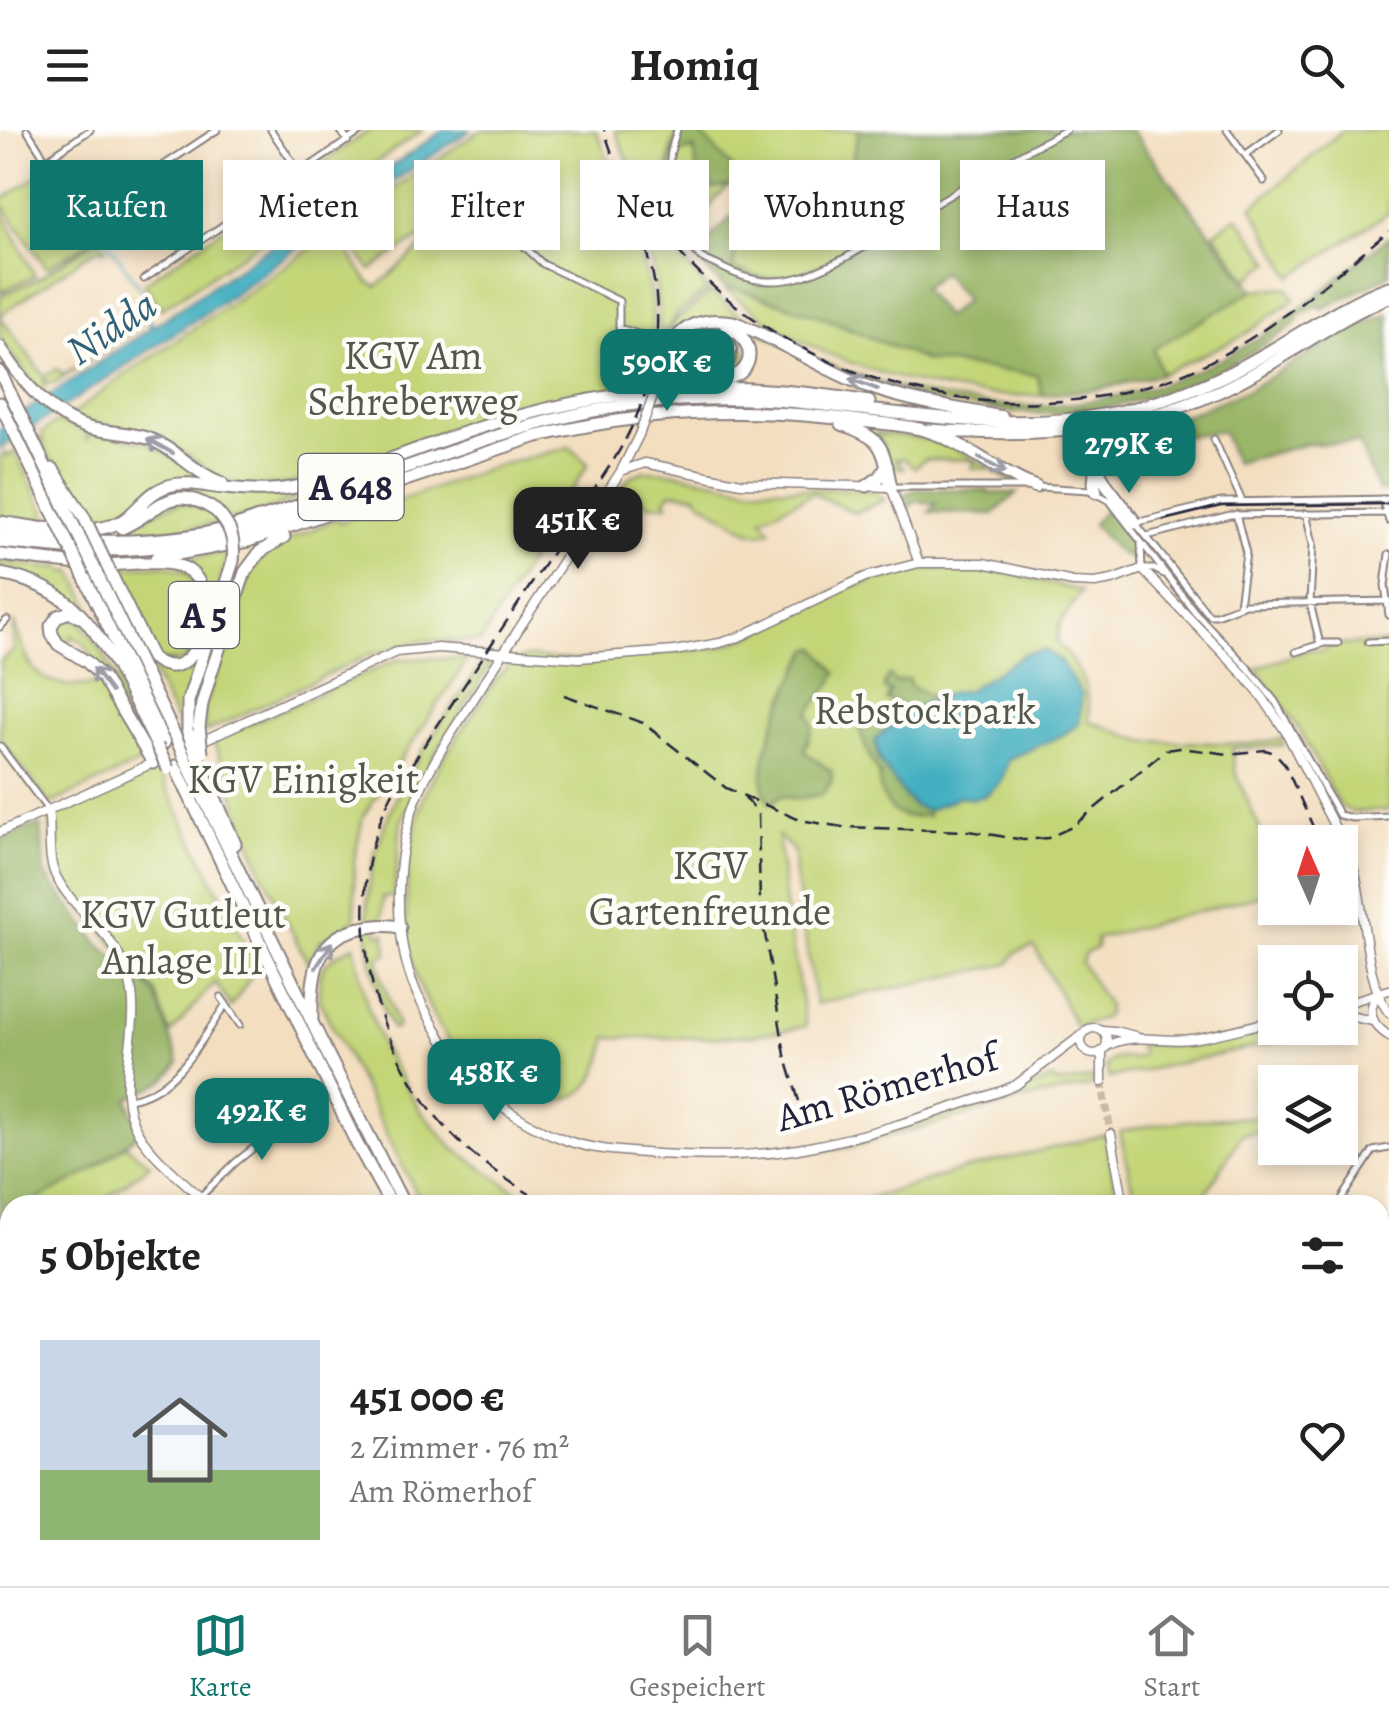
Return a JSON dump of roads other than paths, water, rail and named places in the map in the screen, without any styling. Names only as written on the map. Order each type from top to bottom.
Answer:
[{"type":"highway","points":[[1340,309],[1389,278]]},
{"type":"highway","name":"A 648","points":[[0,533],[48,540],[148,540],[216,530],[251,522],[504,432],[628,405],[742,398],[1031,423],[1107,414],[1185,392],[1251,362],[1340,309],[1389,287]]},
{"type":"highway","name":"A 648","points":[[0,542],[118,550],[231,536],[534,437],[633,417],[754,412],[920,429],[1023,434],[1139,420],[1232,385],[1389,297]]},
{"type":"highway","points":[[1332,326],[1389,305]]},
{"type":"highway","points":[[670,351],[682,331],[693,324],[733,322],[870,387],[923,402],[1031,423]]},
{"type":"highway","points":[[81,523],[104,528],[122,520],[151,494],[168,486],[287,490],[536,411],[584,399],[676,388],[734,376],[745,367],[748,350],[742,336],[728,327],[690,330],[670,351]]},
{"type":"highway","points":[[0,347],[36,394],[66,418],[85,427],[148,438],[206,477],[246,490]]},
{"type":"highway","name":"A 5","points":[[0,372],[5,406],[81,523],[103,568],[152,658],[175,666],[189,660],[199,638],[206,599],[202,586],[184,567],[168,564],[90,565],[57,560]]},
{"type":"highway","points":[[676,388],[799,392],[926,416]]},
{"type":"highway","points":[[824,417],[874,439],[898,492]]},
{"type":"highway","points":[[1096,492],[1097,446],[1102,436],[1139,420]]},
{"type":"highway","points":[[920,429],[1036,487]]},
{"type":"highway","name":"A 5","points":[[28,444],[56,521],[166,742],[183,753],[228,891],[245,912],[386,1195]]},
{"type":"highway","points":[[867,486],[880,478],[886,463]]},
{"type":"highway","name":"A 648","points":[[251,522],[366,468]]},
{"type":"highway","points":[[1078,488],[1090,484],[1096,473]]},
{"type":"highway","points":[[1096,473],[1135,527]]},
{"type":"highway","name":"A 648","points":[[103,568],[260,538],[356,503],[382,488]]},
{"type":"highway","name":"A 648","points":[[0,522],[39,528],[81,523],[106,531],[125,527],[157,504],[189,498],[206,504],[226,520],[233,536],[233,561],[188,701],[183,753],[212,790]]},
{"type":"highway","name":"A 648","points":[[183,753],[251,563],[275,541],[326,515]]},
{"type":"highway","name":"A 648","points":[[103,568],[203,541]]},
{"type":"highway","points":[[0,555],[103,568]]},
{"type":"highway","name":"A 5","points":[[103,568],[166,742]]},
{"type":"highway","name":"A 5","points":[[0,574],[26,580],[68,603],[86,623],[166,742],[183,753],[399,1195]]},
{"type":"highway","points":[[86,623],[74,613],[65,612],[52,624],[52,634],[183,753]]},
{"type":"highway","name":"A 5","points":[[212,790],[271,936]]},
{"type":"highway","points":[[312,1023],[313,980],[324,950],[348,931],[400,921]]},
{"type":"main road","name":"Am Römerhof","points":[[670,351],[639,436],[621,471],[420,790],[403,852],[400,921],[407,967],[416,992],[455,1059],[504,1108],[570,1142],[604,1149],[718,1156],[810,1147],[999,1092],[1016,1085],[1082,1035]]},
{"type":"main road","points":[[631,452],[648,463],[713,478],[867,486],[898,492],[920,564]]},
{"type":"main road","points":[[621,471],[648,463]]},
{"type":"main road","points":[[0,832],[183,753],[396,652],[438,648],[579,658],[674,651],[720,644],[865,577],[920,564],[984,563],[1095,583],[1142,569],[1245,676],[1289,738],[1353,866],[1377,994],[1389,1014]]},
{"type":"main road","points":[[48,810],[57,879],[114,946],[132,990],[128,1099],[133,1124],[145,1143],[198,1195]]},
{"type":"main road","points":[[1358,1000],[1389,990]]},
{"type":"main road","points":[[1373,1021],[1370,1008],[1377,994]]},
{"type":"main road","points":[[1358,1018],[1373,1021],[1389,1036]]},
{"type":"main road","points":[[1087,1052],[1120,1040],[1184,1040],[1258,1024]]},
{"type":"main road","points":[[1102,1030],[1107,1038],[1102,1081],[1081,1043],[1082,1035],[1090,1028],[1114,1030],[1144,1038]]},
{"type":"main road","name":"Am Römerhof","points":[[1057,1054],[1087,1052]]},
{"type":"main road","points":[[1111,1134],[1122,1195]]},
{"type":"street","points":[[26,130],[49,158],[90,130]]},
{"type":"street","points":[[172,160],[217,130]]},
{"type":"street","points":[[271,130],[291,160]]},
{"type":"street","points":[[340,130],[348,141]]},
{"type":"street","points":[[320,160],[363,130]]},
{"type":"street","points":[[677,130],[669,162],[669,194],[697,254],[708,263],[754,281],[768,282],[803,276],[837,262],[1066,130]]},
{"type":"street","points":[[1227,130],[1264,181]]},
{"type":"street","points":[[1245,155],[1280,130]]},
{"type":"street","points":[[144,279],[223,225]]},
{"type":"street","points":[[528,250],[543,264],[619,300],[619,328],[686,346],[721,336],[730,340],[734,349],[731,362],[720,368],[670,351]]},
{"type":"street","points":[[1214,440],[1242,501]]},
{"type":"street","points":[[898,492],[1036,487],[1096,492],[1135,527],[1208,615],[1216,616],[1239,605],[1388,600]]},
{"type":"street","points":[[1135,527],[1217,503],[1242,501],[1386,499],[1389,520]]},
{"type":"street","points":[[1306,513],[1314,544],[1310,603],[1320,644]]},
{"type":"street","points":[[1144,539],[1156,532],[1236,514],[1389,513]]},
{"type":"street","points":[[1236,514],[1246,553],[1239,605]]},
{"type":"street","points":[[1153,519],[1150,529],[1156,532]]},
{"type":"street","points":[[1144,539],[1142,569],[1154,569],[1168,577]]},
{"type":"street","points":[[1144,539],[1195,612],[1275,701],[1338,816],[1389,816]]},
{"type":"street","points":[[1389,554],[1385,585],[1389,615]]},
{"type":"street","points":[[0,627],[7,620]]},
{"type":"street","points":[[1368,642],[1389,641]]},
{"type":"street","points":[[1296,652],[1338,643]]},
{"type":"street","points":[[0,746],[48,810]]},
{"type":"street","points":[[128,1099],[165,1085],[182,1068],[224,1001],[240,1025]]},
{"type":"street","points":[[202,1195],[244,1155],[305,1107]]},
{"type":"street","points":[[1344,1195],[1373,1150],[1389,1148]]},
{"type":"water","points":[[443,130],[471,130],[426,160],[414,160],[414,168],[394,181],[394,165]]},
{"type":"water","points":[[264,250],[295,250],[0,449],[0,428],[149,329],[150,322],[153,325],[163,320]]},
{"type":"water","points":[[1045,650],[1061,662],[1082,695],[1079,724],[1009,759],[1001,782],[985,796],[960,796],[927,811],[914,806],[879,760],[875,740],[929,701],[966,691],[1024,654]]},
{"type":"waterway","name":"Nidda","points":[[30,130],[143,292],[150,322]]},
{"type":"tunnel","points":[[1102,1082],[1111,1134]]},
{"type":"tram line","points":[[1164,520],[1221,506],[1389,504]]},
{"type":"railway","points":[[531,1195],[467,1149],[434,1114],[407,1074],[386,1030],[372,983],[365,934],[366,886],[374,839],[392,794],[613,461],[646,390],[656,340],[655,288],[640,229],[604,130]]},
{"type":"railway","points":[[678,250],[738,307],[803,348],[874,378],[949,396],[1027,403],[1103,396],[1177,376],[1207,363],[1262,331],[1389,231]]},
{"type":"railway","points":[[564,695],[643,723],[726,788],[800,820],[842,827],[969,831],[1024,840],[1048,838],[1072,827],[1166,750],[1180,748],[1229,754],[1265,750],[1275,753],[1284,763],[1312,825]]},
{"type":"railway","points":[[744,796],[758,814],[760,904],[785,1055],[802,1111]]},
{"type":"park label","name":"KGV Am Schreberweg","points":[[413,378]]},
{"type":"park label","name":"Rebstockpark","points":[[925,710]]},
{"type":"park label","name":"KGV Einigkeit","points":[[303,779]]},
{"type":"park label","name":"KGV Gartenfreunde","points":[[710,888]]},
{"type":"park label","name":"KGV Gutleut Anlage III","points":[[183,937]]}]
